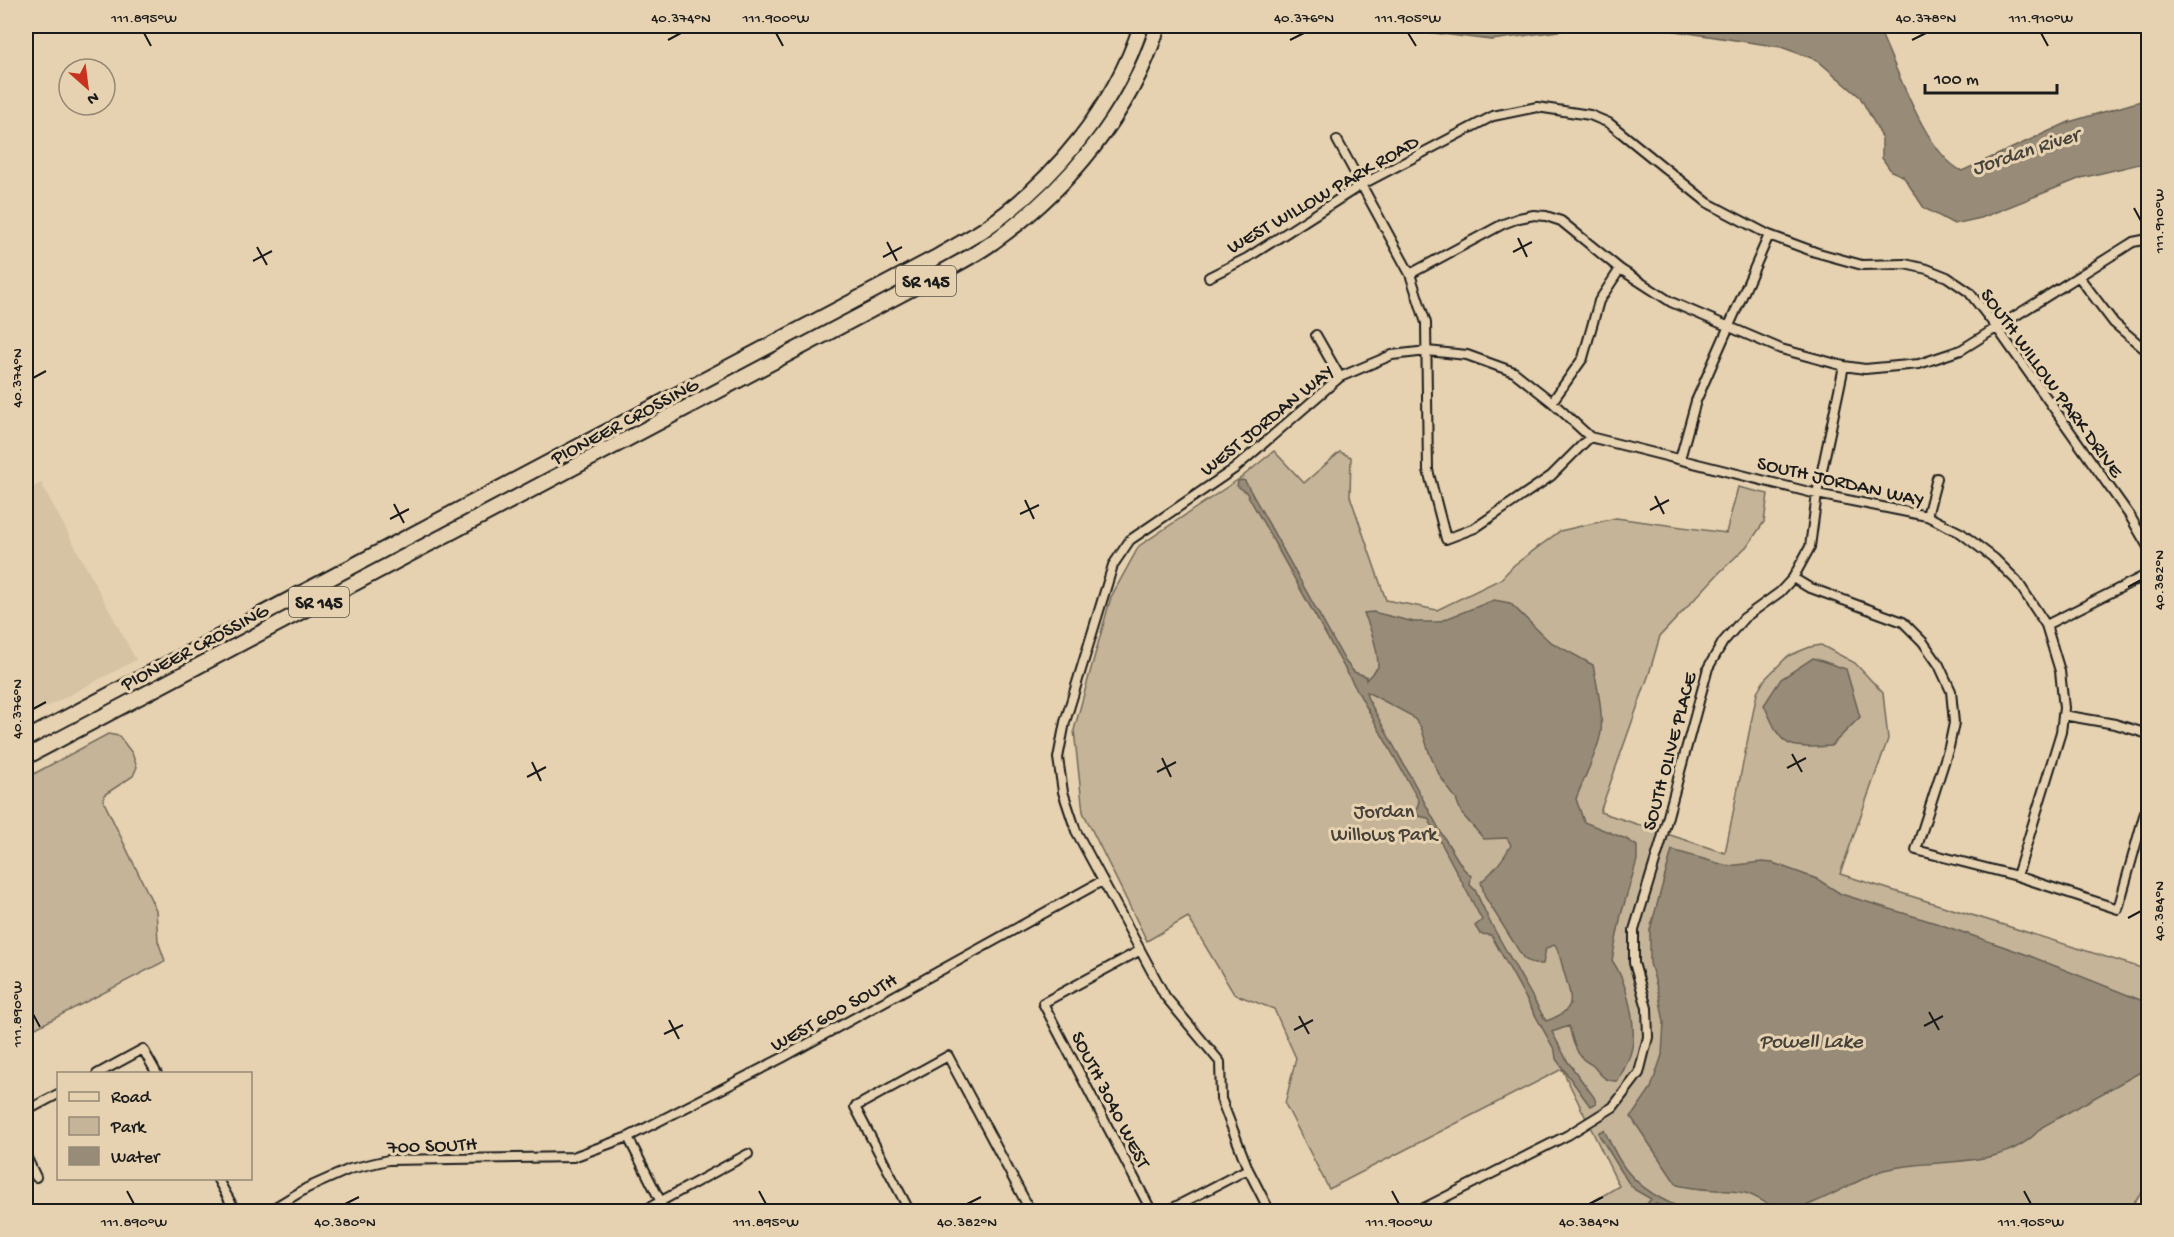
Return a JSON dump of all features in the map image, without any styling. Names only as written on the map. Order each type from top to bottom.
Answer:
[{"type":"highway","name":"PIONEER CROSSING","points":[[26,739],[925,264],[982,230],[1016,205],[1076,144],[1099,112],[1115,83],[1141,26]]},
{"type":"highway","name":"PIONEER CROSSING","points":[[26,757],[941,273],[992,243],[1052,193],[1088,153],[1128,93],[1142,67],[1158,26]]},
{"type":"street","name":"WEST WILLOW PARK ROAD","points":[[1209,277],[1247,258],[1361,185],[1493,116],[1537,107],[1590,115]]},
{"type":"street","name":"SOUTH WILLOW PARK DRIVE","points":[[1590,115],[1609,123],[1708,203],[1769,235],[1815,252],[1862,265],[1905,264],[1927,269],[1947,277],[1969,292],[2130,516],[2148,548]]},
{"type":"street","points":[[1337,140],[1410,274],[1426,323],[1428,470],[1446,539],[1475,528],[1551,476],[1590,437]]},
{"type":"street","points":[[1410,274],[1503,224],[1519,218],[1540,215],[1561,221],[1620,269],[1671,302],[1780,349],[1844,366],[1866,369],[1919,364],[1961,350],[2133,242],[2148,239]]},
{"type":"street","points":[[1680,459],[1696,400],[1769,235]]},
{"type":"street","points":[[1552,402],[1583,358],[1599,300],[1620,269]]},
{"type":"street","points":[[2079,277],[2114,323],[2148,352]]},
{"type":"street","points":[[1316,335],[1340,377]]},
{"type":"street","name":"SOUTH JORDAN WAY","points":[[1392,355],[1427,351],[1467,355],[1514,372],[1552,402],[1590,437],[1817,494],[1927,516],[1961,533],[1995,559],[2017,582],[2046,625],[2060,670],[2063,715],[2061,732],[2017,876]]},
{"type":"street","name":"WEST JORDAN WAY","points":[[1270,1212],[1248,1169],[1221,1099],[1220,1062],[1165,996],[1139,951],[1076,831],[1063,792],[1058,758],[1065,722],[1113,565],[1130,540],[1234,469],[1340,377],[1392,355]]},
{"type":"street","name":"SOUTH OLIVE PLACE","points":[[1418,1211],[1568,1135],[1613,1107],[1639,1073],[1648,1037],[1647,1008],[1634,963],[1634,930],[1661,842],[1708,668],[1723,642],[1744,618],[1780,592],[1793,578],[1810,547],[1817,494],[1844,366]]},
{"type":"street","points":[[1927,516],[1936,478]]},
{"type":"street","points":[[2046,625],[2148,574]]},
{"type":"street","points":[[1793,578],[1808,587],[1903,622],[1923,642],[1939,665],[1951,691],[1954,723],[1949,747],[1916,850],[2017,876],[2118,909],[2148,801]]},
{"type":"street","points":[[2063,715],[2115,724],[2148,734]]},
{"type":"street","name":"WEST 600 SOUTH","points":[[573,1157],[628,1137],[782,1058],[1102,880]]},
{"type":"street","name":"SOUTH 3040 WEST","points":[[1139,951],[1043,1003],[1152,1212]]},
{"type":"street","points":[[101,1072],[143,1049],[156,1072]]},
{"type":"street","points":[[910,1212],[855,1107],[948,1056],[1031,1212]]},
{"type":"street","points":[[26,1111],[57,1095]]},
{"type":"street","points":[[628,1137],[666,1212]]},
{"type":"street","points":[[641,1212],[748,1154]]},
{"type":"street","points":[[26,1156],[36,1177]]},
{"type":"street","name":"700 SOUTH","points":[[267,1212],[307,1188],[350,1169],[388,1160],[573,1157]]},
{"type":"street","points":[[1165,1212],[1248,1169]]},
{"type":"street","points":[[218,1180],[236,1212]]},
{"type":"shaded area","points":[[41,483],[136,660],[26,718],[26,491]]},
{"type":"green space","name":"Jordan Willows Park","points":[[1274,451],[1304,483],[1340,452],[1351,457],[1350,496],[1386,600],[1437,610],[1501,579],[1514,565],[1560,531],[1616,518],[1726,533],[1738,487],[1768,494],[1764,522],[1749,544],[1660,636],[1649,674],[1600,812],[1725,853],[1757,693],[1765,679],[1788,656],[1821,645],[1855,663],[1883,693],[1888,739],[1840,874],[2148,970],[2148,1186],[2125,1212],[1577,1211],[1619,1186],[1562,1069],[1329,1189],[1285,1104],[1296,1058],[1274,1009],[1234,994],[1188,917],[1147,941],[1083,812],[1074,730],[1111,597],[1139,546],[1242,477]]},
{"type":"green space","points":[[108,734],[119,736],[132,753],[137,767],[133,776],[104,795],[104,802],[156,910],[158,941],[165,961],[26,1033],[26,778]]},
{"type":"water","points":[[1397,26],[1622,26],[1581,28],[1491,40],[1418,31]]},
{"type":"water","name":"Jordan River","points":[[1642,26],[1875,26],[1881,34],[1925,130],[1949,162],[1962,171],[2069,122],[2148,99],[2148,162],[2081,178],[1981,218],[1954,224],[1924,208],[1903,176],[1891,171],[1882,158],[1882,137],[1860,97],[1817,60],[1781,47]]},
{"type":"water","points":[[1238,481],[1245,481],[1345,661],[1354,672],[1366,676],[1366,680],[1378,667],[1378,660],[1372,633],[1364,613],[1373,612],[1414,622],[1438,622],[1494,600],[1510,603],[1549,641],[1593,665],[1600,707],[1601,732],[1594,757],[1576,799],[1584,822],[1626,839],[1637,846],[1637,860],[1621,915],[1612,960],[1627,993],[1633,1032],[1630,1055],[1618,1081],[1604,1077],[1582,1058],[1575,1047],[1569,1026],[1552,1032],[1568,1062],[1596,1103],[1590,1106],[1556,1059],[1555,1051],[1491,935],[1480,934],[1475,926],[1482,920],[1428,818],[1418,816],[1416,811],[1419,801],[1246,492],[1237,486]],"holes":[[[1367,692],[1412,716],[1421,727],[1430,755],[1440,776],[1456,799],[1462,814],[1484,839],[1507,838],[1511,845],[1498,865],[1481,882],[1485,897],[1524,959],[1534,964],[1543,964],[1546,948],[1555,945],[1570,997],[1568,1008],[1556,1017],[1546,1021],[1490,922],[1475,890],[1470,885],[1471,876],[1463,868],[1443,836],[1367,697]]]},
{"type":"water","points":[[1813,658],[1846,669],[1860,717],[1831,746],[1803,747],[1787,742],[1776,730],[1764,705],[1781,679]]},
{"type":"water","name":"Powell Lake","points":[[1672,850],[1728,866],[1773,863],[1817,879],[1841,894],[1939,924],[2025,954],[2148,1003],[2148,1063],[2146,1069],[2042,1127],[2026,1141],[2008,1151],[1989,1157],[1884,1170],[1801,1208],[1783,1210],[1745,1193],[1677,1185],[1631,1117],[1651,1088],[1662,1055],[1664,1022],[1650,963],[1650,930]]},
{"type":"water","points":[[1604,1130],[1620,1162],[1633,1178],[1655,1195],[1689,1211],[1672,1211],[1656,1204],[1651,1211],[1645,1211],[1651,1199],[1635,1190],[1628,1182],[1599,1135],[1599,1132]]}]
